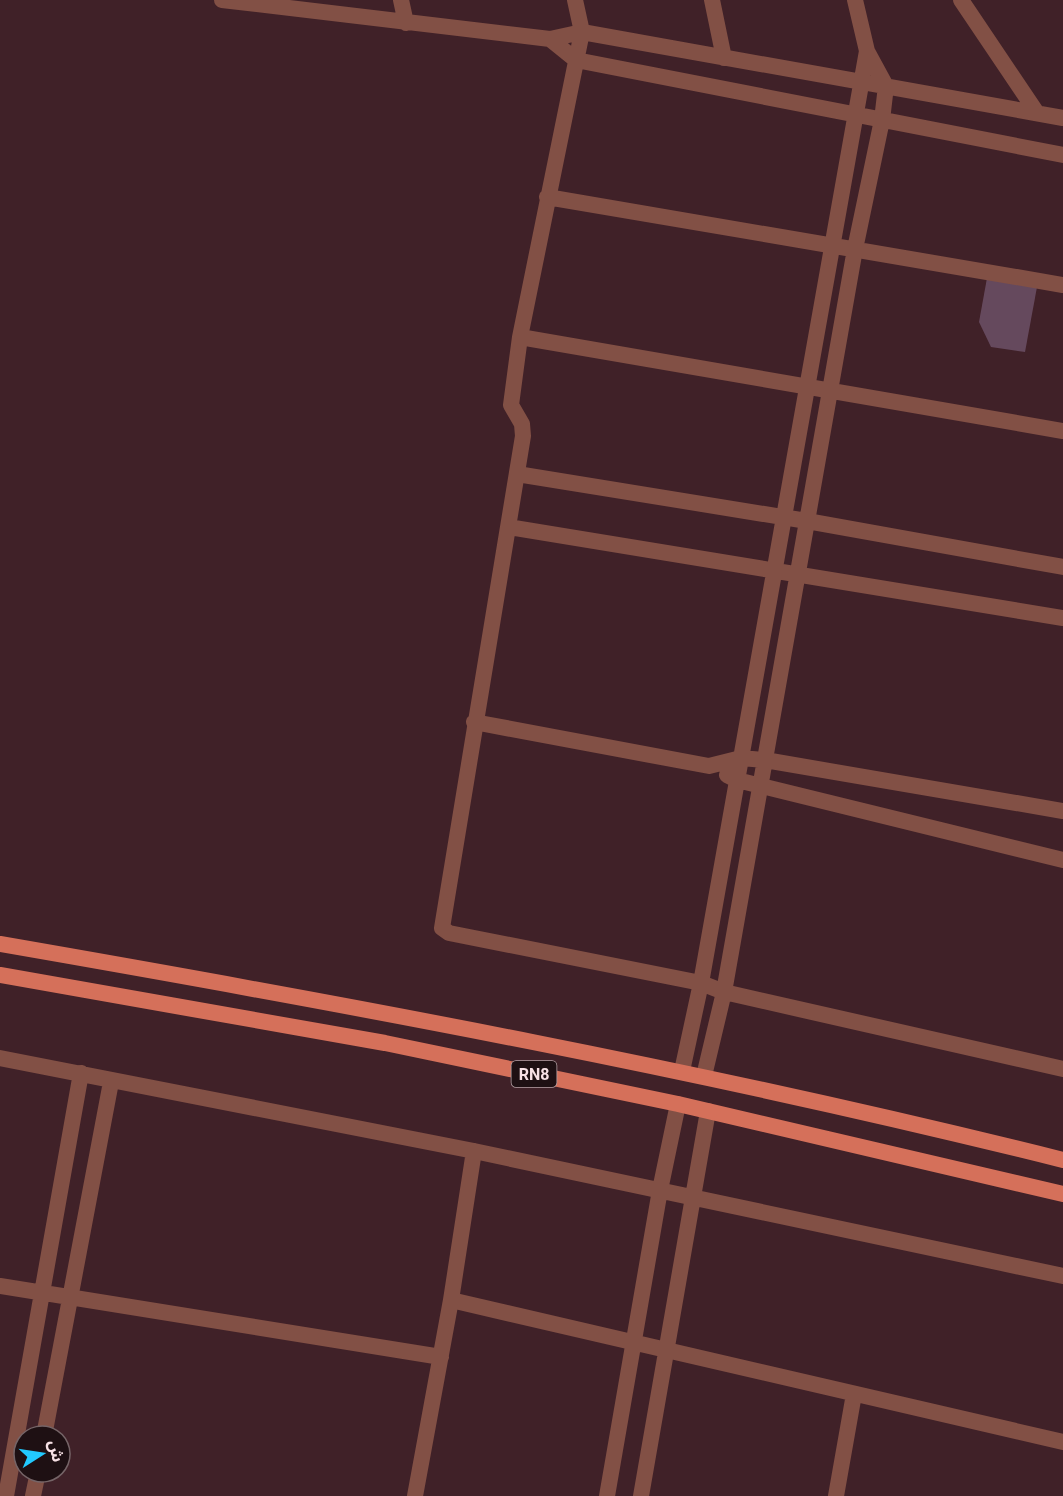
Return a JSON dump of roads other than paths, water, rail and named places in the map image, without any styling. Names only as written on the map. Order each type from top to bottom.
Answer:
[{"type":"main road","name":"RN8","points":[[0,944],[336,1003],[682,1071],[882,1115],[1063,1160]]},
{"type":"main road","name":"RN8","points":[[0,975],[385,1043],[678,1104],[1063,1194]]},
{"type":"street","points":[[222,0],[550,39],[582,32],[1037,113],[1062,115]]},
{"type":"street","points":[[401,0],[406,23]]},
{"type":"street","points":[[575,0],[582,32],[520,337],[512,402],[523,428],[517,474],[474,722],[442,928],[449,933],[701,983],[724,992],[1063,1070]]},
{"type":"street","points":[[712,0],[724,58]]},
{"type":"street","points":[[704,1076],[724,992],[855,249],[882,120],[886,86],[867,51],[855,0]]},
{"type":"street","points":[[961,0],[1037,113]]},
{"type":"street","points":[[550,39],[576,60],[1063,155]]},
{"type":"street","points":[[682,1071],[701,983],[867,51]]},
{"type":"street","points":[[547,197],[1063,285]]},
{"type":"street","points":[[520,337],[1063,431]]},
{"type":"street","points":[[517,474],[807,521],[1063,567]]},
{"type":"street","points":[[508,527],[1063,618]]},
{"type":"street","points":[[474,722],[709,766],[737,780],[1063,860]]},
{"type":"street","points":[[709,766],[741,758],[765,760],[1063,811]]},
{"type":"street","points":[[0,1058],[81,1073],[111,1082],[474,1150],[1063,1276]]},
{"type":"street","points":[[7,1495],[81,1073]]},
{"type":"street","points":[[46,1424],[111,1082]]},
{"type":"street","points":[[607,1496],[660,1190],[678,1104]]},
{"type":"street","points":[[641,1496],[708,1111]]},
{"type":"street","points":[[415,1496],[451,1300],[474,1150]]},
{"type":"street","points":[[0,1286],[441,1358]]},
{"type":"street","points":[[451,1300],[1063,1442]]},
{"type":"street","points":[[836,1496],[854,1394]]}]
